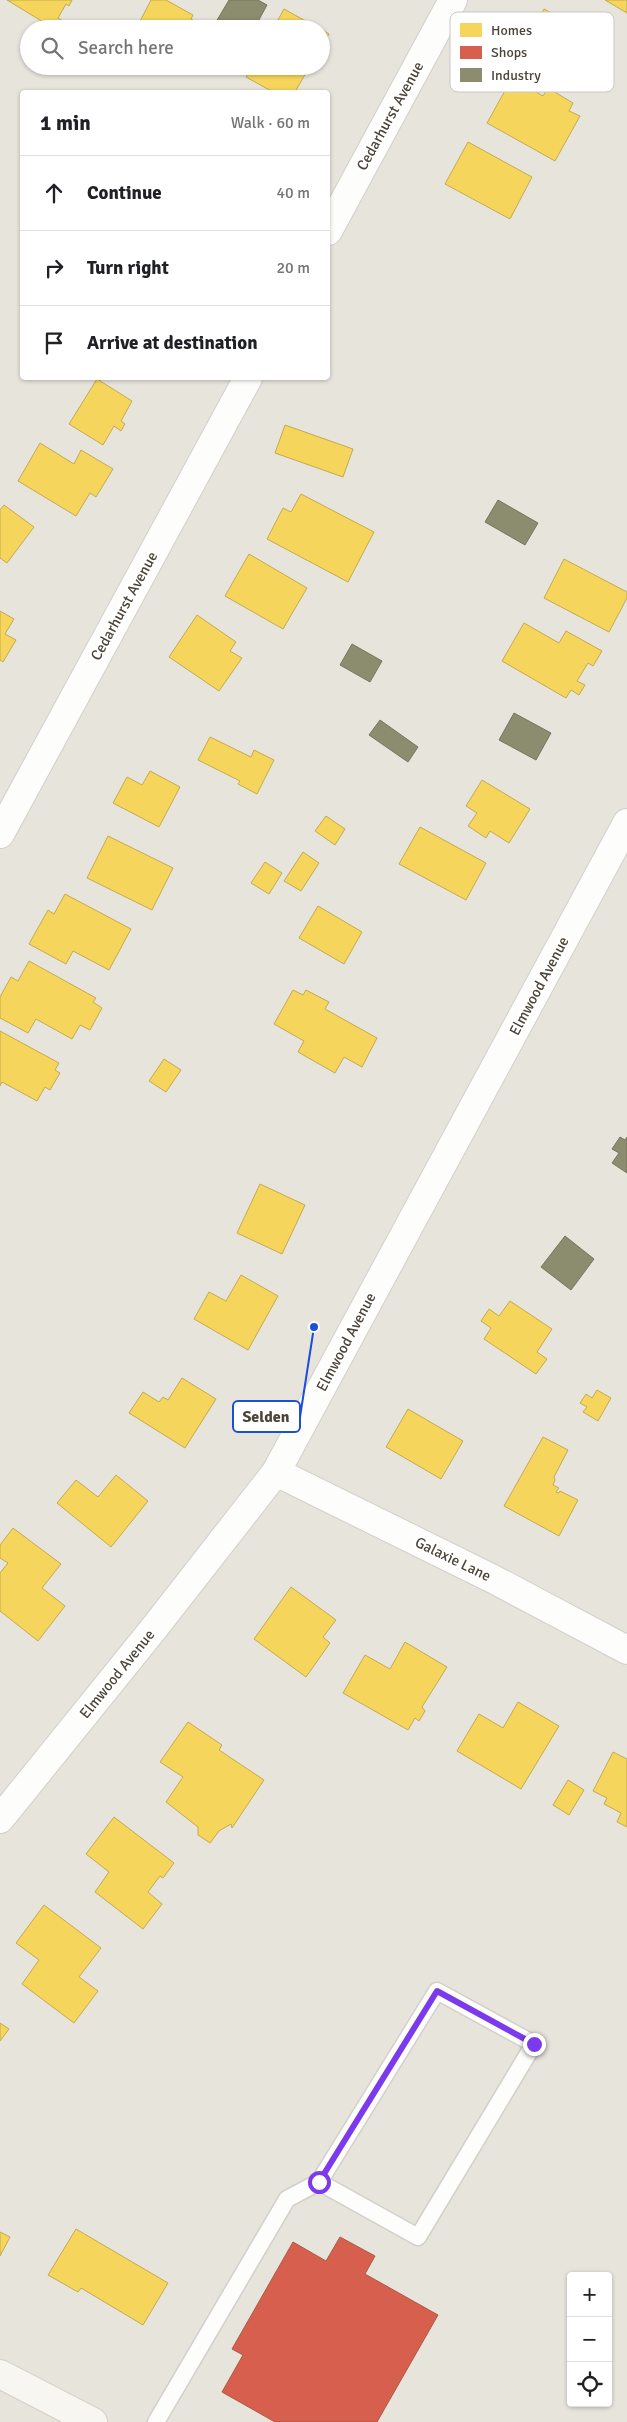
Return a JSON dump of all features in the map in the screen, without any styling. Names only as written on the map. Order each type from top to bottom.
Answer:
[{"type":"street","name":"Cedarhurst Avenue","points":[[330,227],[453,0]]},
{"type":"street","name":"Cedarhurst Avenue","points":[[0,834],[247,380]]},
{"type":"street","name":"Elmwood Avenue","points":[[0,1819],[155,1627],[276,1472],[627,823]]},
{"type":"street","name":"Galaxie Lane","points":[[276,1472],[492,1579],[627,1650]]},
{"type":"street","points":[[0,2374],[93,2422]]},
{"type":"lane","points":[[156,2422],[287,2199],[319,2182],[437,1991],[534,2044],[418,2236],[319,2182]]},
{"type":"shaded area","points":[[0,0],[627,0],[627,2422],[0,2422]]},
{"type":"building: Homes","points":[[7,0],[72,0],[69,6],[66,4],[58,18],[61,20],[40,20]]},
{"type":"building: Homes","points":[[151,0],[166,0],[193,15],[191,19],[193,20],[141,20]]},
{"type":"building: Homes","points":[[605,0],[627,0],[627,13]]},
{"type":"building: Homes","points":[[284,9],[304,20],[278,20]]},
{"type":"building: Homes","points":[[247,75],[305,75],[296,90],[269,90],[246,77]]},
{"type":"building: Homes","points":[[504,92],[536,92],[543,96],[546,92],[555,92],[573,103],[569,111],[580,116],[555,161],[487,123]]},
{"type":"building: Homes","points":[[468,142],[532,177],[510,219],[445,184]]},
{"type":"building: Homes","points":[[96,380],[132,401],[121,421],[125,424],[121,431],[114,426],[103,445],[69,424]]},
{"type":"building: Homes","points":[[285,425],[353,449],[343,477],[275,453]]},
{"type":"building: Homes","points":[[40,443],[74,464],[81,450],[113,469],[96,497],[90,493],[76,516],[18,481]]},
{"type":"building: Homes","points":[[301,494],[374,532],[348,582],[267,539],[283,508],[291,512]]},
{"type":"building: Homes","points":[[4,505],[34,527],[7,563],[0,558],[0,510]]},
{"type":"building: Homes","points":[[249,554],[307,588],[283,629],[225,596]]},
{"type":"building: Homes","points":[[564,559],[627,592],[627,598],[609,632],[544,598]]},
{"type":"building: Homes","points":[[0,611],[14,619],[5,634],[16,640],[3,662],[0,660]]},
{"type":"building: Homes","points":[[197,615],[236,642],[230,651],[242,658],[219,691],[169,657]]},
{"type":"building: Homes","points":[[524,623],[559,643],[566,631],[602,651],[593,666],[588,663],[577,681],[585,685],[579,695],[571,690],[566,698],[502,661]]},
{"type":"building: Homes","points":[[210,737],[251,757],[254,750],[274,760],[257,794],[238,784],[240,781],[198,760]]},
{"type":"building: Homes","points":[[150,771],[180,787],[159,827],[113,803],[127,777],[142,785]]},
{"type":"building: Homes","points":[[482,780],[530,809],[509,843],[490,831],[486,838],[468,826],[477,813],[466,806]]},
{"type":"building: Homes","points":[[326,816],[345,829],[335,845],[315,831]]},
{"type":"building: Homes","points":[[420,827],[486,863],[466,900],[399,864]]},
{"type":"building: Homes","points":[[108,836],[173,868],[152,910],[87,878]]},
{"type":"building: Homes","points":[[303,852],[319,863],[301,891],[284,881]]},
{"type":"building: Homes","points":[[265,862],[282,873],[269,894],[251,883]]},
{"type":"building: Homes","points":[[65,894],[131,929],[109,970],[73,951],[66,964],[29,944],[48,910],[54,914]]},
{"type":"building: Homes","points":[[318,906],[362,932],[344,964],[299,938]]},
{"type":"building: Homes","points":[[29,961],[96,998],[93,1002],[102,1008],[90,1030],[80,1025],[72,1039],[36,1019],[28,1033],[0,1018],[0,997],[11,977],[18,981]]},
{"type":"building: Homes","points":[[293,990],[303,995],[306,990],[329,1002],[325,1009],[377,1038],[362,1067],[344,1057],[335,1073],[298,1052],[304,1041],[274,1024]]},
{"type":"building: Homes","points":[[0,1031],[59,1063],[55,1070],[60,1073],[50,1090],[45,1087],[37,1101],[2,1082],[0,1086]]},
{"type":"building: Homes","points":[[164,1059],[181,1070],[166,1092],[149,1081]]},
{"type":"building: Homes","points":[[260,1184],[305,1205],[282,1254],[237,1233]]},
{"type":"building: Homes","points":[[241,1275],[278,1296],[248,1350],[194,1319],[209,1292],[226,1301]]},
{"type":"building: Homes","points":[[510,1301],[552,1329],[537,1352],[547,1359],[536,1374],[484,1339],[491,1328],[481,1321],[489,1309],[499,1316]]},
{"type":"building: Homes","points":[[182,1378],[216,1399],[185,1448],[129,1413],[143,1392],[159,1402],[163,1397],[168,1400]]},
{"type":"building: Homes","points":[[597,1390],[611,1398],[598,1421],[583,1412],[587,1407],[580,1403],[586,1394],[592,1398]]},
{"type":"building: Homes","points":[[408,1409],[463,1441],[441,1479],[386,1447]]},
{"type":"building: Homes","points":[[543,1437],[568,1450],[554,1477],[553,1485],[559,1488],[556,1492],[559,1493],[560,1491],[578,1500],[559,1536],[504,1506]]},
{"type":"building: Homes","points":[[116,1475],[148,1501],[111,1547],[57,1503],[76,1480],[98,1497]]},
{"type":"building: Homes","points":[[13,1528],[61,1564],[42,1588],[65,1606],[38,1641],[0,1611],[0,1573],[8,1563],[0,1558],[0,1545]]},
{"type":"building: Homes","points":[[291,1587],[336,1620],[323,1637],[330,1643],[306,1677],[254,1639]]},
{"type":"building: Homes","points":[[405,1642],[447,1667],[422,1707],[425,1711],[419,1721],[415,1718],[408,1730],[343,1693],[365,1655],[390,1669]]},
{"type":"building: Homes","points":[[518,1702],[559,1726],[521,1789],[457,1751],[479,1714],[503,1728]]},
{"type":"building: Homes","points":[[188,1722],[222,1745],[219,1750],[264,1780],[232,1828],[231,1824],[219,1831],[210,1843],[198,1835],[198,1827],[166,1802],[183,1777],[160,1762]]},
{"type":"building: Homes","points":[[613,1752],[627,1759],[627,1827],[617,1822],[621,1813],[604,1804],[607,1798],[593,1791]]},
{"type":"building: Homes","points":[[568,1780],[584,1790],[569,1815],[553,1805]]},
{"type":"building: Homes","points":[[114,1817],[174,1863],[163,1878],[160,1876],[148,1892],[162,1904],[143,1929],[95,1892],[109,1872],[86,1854]]},
{"type":"building: Homes","points":[[44,1905],[101,1948],[79,1977],[98,1991],[74,2023],[22,1984],[39,1960],[16,1943]]},
{"type":"building: Homes","points":[[0,2023],[9,2029],[0,2041]]},
{"type":"building: Homes","points":[[76,2229],[168,2283],[143,2325],[81,2288],[78,2292],[48,2275]]},
{"type":"building: Homes","points":[[0,2232],[10,2237],[0,2256]]},
{"type":"building: Shops","points":[[340,2237],[375,2256],[365,2274],[438,2315],[377,2422],[275,2422],[222,2392],[243,2355],[232,2349],[293,2242],[326,2261]]},
{"type":"building: Industry","points":[[229,0],[258,0],[267,5],[259,20],[217,20]]},
{"type":"building: Industry","points":[[498,500],[538,523],[525,545],[485,522]]},
{"type":"building: Industry","points":[[352,644],[382,661],[370,682],[340,665]]},
{"type":"building: Industry","points":[[514,713],[551,733],[536,760],[499,740]]},
{"type":"building: Industry","points":[[380,720],[418,747],[408,762],[369,735]]},
{"type":"building: Industry","points":[[620,1137],[625,1140],[627,1137],[627,1173],[612,1163],[619,1153],[612,1149]]},
{"type":"building: Industry","points":[[565,1236],[594,1259],[571,1290],[541,1267]]},
{"type":"place","name":"Selden","points":[[314,1327]]},
{"type":"route","points":[[319,2182],[437,1991],[534,2044]]}]
